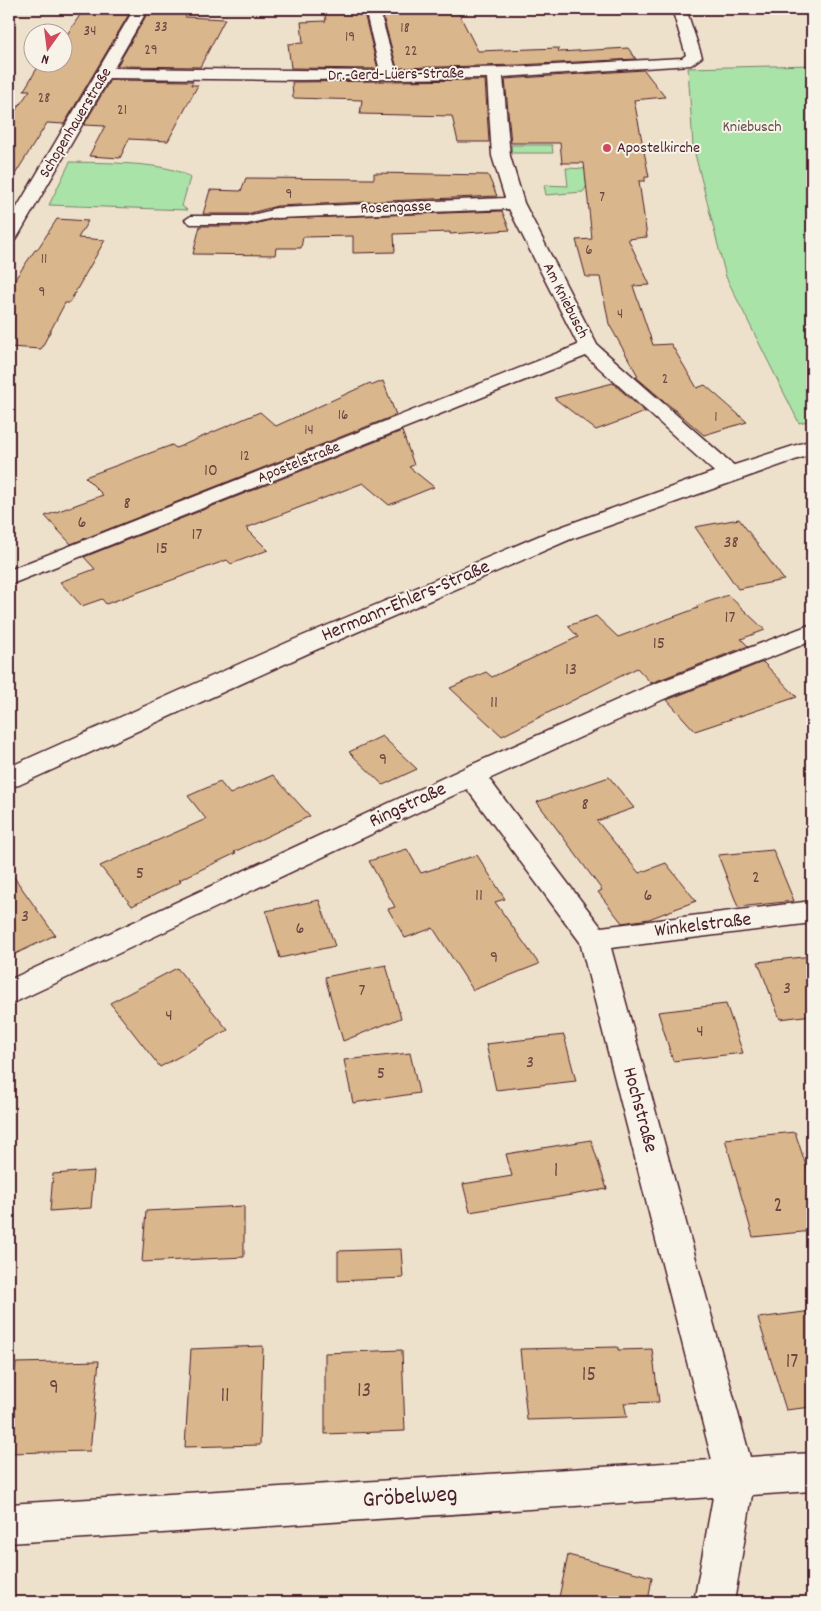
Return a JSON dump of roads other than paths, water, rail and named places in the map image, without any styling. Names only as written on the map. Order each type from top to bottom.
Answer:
[{"type":"street","name":"Schopenhauerstraße","points":[[9,236],[141,9]]},
{"type":"street","points":[[372,9],[389,76]]},
{"type":"street","name":"Dr.-Gerd-Lüers-Straße","points":[[105,73],[248,77],[389,76],[495,73],[686,62],[694,58],[679,9]]},
{"type":"street","name":"Am Kniebusch","points":[[495,73],[501,156],[515,203],[589,348],[730,474]]},
{"type":"street","name":"Rosengasse","points":[[277,213],[515,203]]},
{"type":"street","name":"Apostelstraße","points":[[9,578],[589,348]]},
{"type":"street","name":"Hermann-Ehlers-Straße","points":[[9,778],[302,646],[564,534],[730,474],[812,447]]},
{"type":"street","name":"Ringstraße","points":[[9,993],[472,776],[655,693],[812,632]]},
{"type":"street","name":"Hochstraße","points":[[472,776],[594,939],[736,1477]]},
{"type":"street","name":"Winkelstraße","points":[[594,939],[812,912]]},
{"type":"street","name":"Gröbelweg","points":[[9,1524],[812,1472]]},
{"type":"street","points":[[714,1602],[736,1477]]},
{"type":"lane","points":[[191,220],[247,220],[277,213]]},
{"type":"place","name":"Apostelkirche","points":[[607,148]]},
{"type":"park label","name":"Kniebusch","points":[[752,127]]}]
